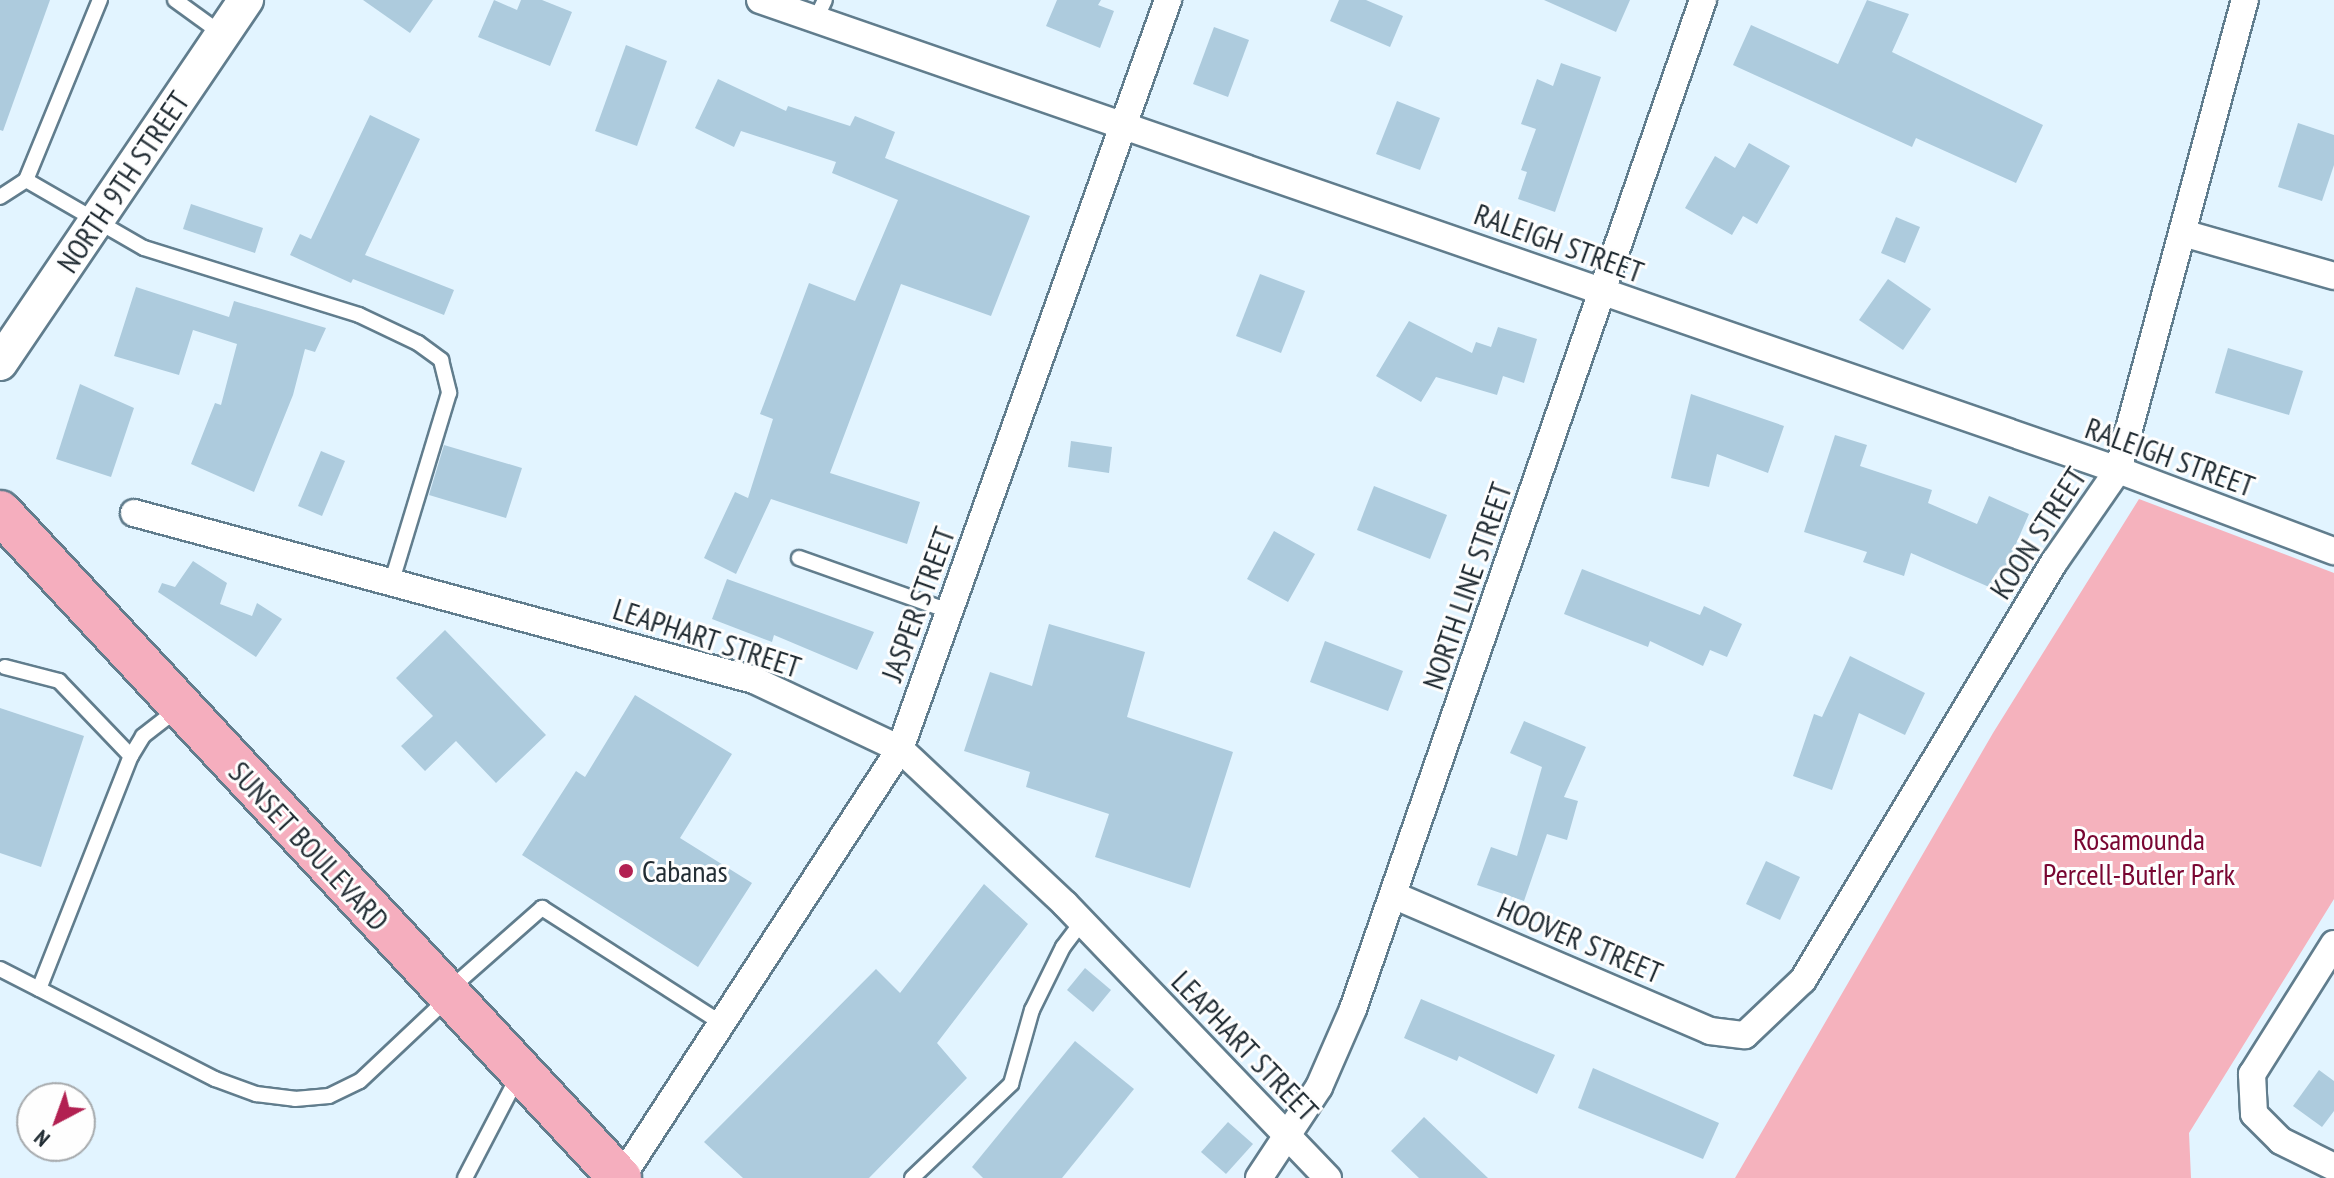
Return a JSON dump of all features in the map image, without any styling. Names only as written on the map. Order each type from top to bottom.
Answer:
[{"type":"main road","name":"SUNSET BOULEVARD","points":[[0,512],[621,1178]]},
{"type":"street","name":"NORTH 9TH STREET","points":[[0,363],[246,0]]},
{"type":"street","name":"RALEIGH STREET","points":[[760,0],[821,10],[1124,125],[1602,294],[2118,470],[2334,551]]},
{"type":"street","name":"JASPER STREET","points":[[621,1178],[725,1025],[900,749],[1168,0]]},
{"type":"street","name":"NORTH LINE STREET","points":[[1259,1178],[1289,1139],[1353,1009],[1703,0]]},
{"type":"street","name":"KOON STREET","points":[[1745,1035],[1803,980],[2055,561],[2118,470],[2245,0]]},
{"type":"street","points":[[2183,233],[2334,276]]},
{"type":"street","name":"LEAPHART STREET","points":[[134,513],[754,680],[900,749],[1082,922],[1328,1178]]},
{"type":"street","name":"HOOVER STREET","points":[[1393,895],[1710,1031],[1745,1035]]},
{"type":"street","points":[[2334,944],[2252,1074],[2254,1114],[2281,1141],[2334,1167]]},
{"type":"lane","points":[[0,197],[26,180],[100,0]]},
{"type":"lane","points":[[175,0],[223,35]]},
{"type":"lane","points":[[26,180],[95,224],[193,267],[250,279],[359,315],[418,343],[441,360],[449,393],[392,581]]},
{"type":"lane","points":[[799,558],[949,611]]},
{"type":"lane","points":[[5,667],[59,681],[131,756]]},
{"type":"lane","points":[[39,989],[131,756],[143,736],[180,707]]},
{"type":"lane","points":[[0,969],[215,1079],[256,1094],[295,1099],[329,1096],[360,1081],[448,994],[542,908],[725,1025]]},
{"type":"lane","points":[[912,1178],[1011,1084],[1032,1010],[1063,947],[1082,922]]},
{"type":"lane","points":[[465,1178],[520,1072]]},
{"type":"green space","name":"Rosamounda Percell-Butler Park","points":[[2139,499],[2334,573],[2334,899],[2189,1133],[2191,1178],[1735,1178],[1993,733]]},
{"type":"building","points":[[0,0],[50,0],[3,131],[0,130]]},
{"type":"building","points":[[363,0],[433,0],[410,33]]},
{"type":"building","points":[[494,0],[517,10],[521,0],[542,0],[572,12],[550,66],[478,37]]},
{"type":"building","points":[[1057,0],[1101,0],[1098,5],[1114,11],[1100,48],[1046,26]]},
{"type":"building","points":[[1339,0],[1366,0],[1403,16],[1390,47],[1330,21]]},
{"type":"building","points":[[1544,0],[1630,0],[1616,32]]},
{"type":"building","points":[[1867,0],[1909,14],[1892,52],[2043,125],[2016,183],[1916,138],[1912,147],[1733,65],[1751,25],[1838,64]]},
{"type":"building","points":[[1214,27],[1249,40],[1228,97],[1193,84]]},
{"type":"building","points":[[626,45],[667,61],[637,146],[595,131]]},
{"type":"building","points":[[1561,63],[1601,77],[1555,212],[1518,199],[1527,172],[1521,170],[1536,129],[1521,124],[1537,79],[1553,86]]},
{"type":"building","points":[[718,79],[786,111],[788,106],[850,126],[855,116],[895,132],[885,158],[1030,216],[991,316],[901,284],[830,473],[920,502],[907,544],[771,499],[736,574],[704,558],[735,492],[748,498],[773,419],[760,414],[809,283],[855,301],[898,200],[832,173],[836,162],[741,131],[734,147],[695,128]]},
{"type":"building","points":[[1397,101],[1440,118],[1420,170],[1376,154]]},
{"type":"building","points":[[370,115],[420,139],[365,255],[454,290],[444,315],[353,279],[351,283],[290,255],[300,234],[311,239]]},
{"type":"building","points":[[2298,123],[2334,135],[2334,165],[2322,201],[2278,187]]},
{"type":"building","points":[[1749,143],[1790,166],[1757,224],[1743,216],[1732,235],[1685,208],[1715,156],[1735,168]]},
{"type":"building","points":[[191,204],[263,228],[255,253],[183,229]]},
{"type":"building","points":[[1896,217],[1920,227],[1905,263],[1881,253]]},
{"type":"building","points":[[1260,274],[1305,291],[1281,353],[1236,336]]},
{"type":"building","points":[[1888,279],[1931,309],[1903,350],[1859,320]]},
{"type":"building","points":[[136,287],[229,317],[234,301],[326,328],[315,352],[305,349],[293,395],[254,492],[191,464],[215,403],[221,405],[237,344],[193,330],[179,375],[114,356]]},
{"type":"building","points":[[1409,321],[1472,353],[1476,342],[1491,347],[1498,327],[1537,339],[1524,383],[1503,376],[1497,395],[1436,377],[1421,402],[1376,376]]},
{"type":"building","points":[[2228,348],[2303,371],[2289,415],[2215,393]]},
{"type":"building","points":[[80,384],[134,408],[111,477],[56,459]]},
{"type":"building","points":[[1691,394],[1784,426],[1768,473],[1717,454],[1709,487],[1671,478]]},
{"type":"building","points":[[1835,435],[1867,445],[1860,466],[1932,490],[1928,503],[1977,524],[1989,496],[2029,514],[1996,590],[1911,553],[1904,576],[1863,562],[1867,552],[1804,532]]},
{"type":"building","points":[[1071,441],[1112,447],[1109,473],[1068,467]]},
{"type":"building","points":[[444,445],[522,468],[506,518],[429,495]]},
{"type":"building","points":[[321,451],[345,461],[322,516],[298,506]]},
{"type":"building","points":[[1374,486],[1447,515],[1430,559],[1357,530]]},
{"type":"building","points":[[1274,531],[1315,554],[1288,602],[1247,579]]},
{"type":"building","points":[[193,561],[227,583],[220,604],[252,616],[257,603],[282,619],[256,657],[158,592],[162,583],[175,587]]},
{"type":"building","points":[[1582,569],[1700,615],[1704,606],[1742,624],[1727,657],[1710,650],[1703,666],[1650,641],[1648,647],[1564,614]]},
{"type":"building","points":[[727,579],[874,632],[857,670],[774,635],[772,642],[712,619]]},
{"type":"building","points":[[1049,624],[1145,652],[1127,717],[1233,752],[1190,888],[1095,857],[1109,814],[1026,787],[1030,772],[964,751],[990,672],[1032,686]]},
{"type":"building","points":[[445,630],[546,735],[496,783],[456,741],[425,771],[401,746],[433,716],[396,678]]},
{"type":"building","points":[[1325,641],[1403,671],[1388,711],[1310,682]]},
{"type":"building","points":[[1850,656],[1925,693],[1905,735],[1859,713],[1832,790],[1793,776],[1814,714],[1822,717]]},
{"type":"building","points":[[635,695],[732,754],[680,838],[752,883],[698,967],[522,855],[576,771],[585,777]]},
{"type":"building","points":[[0,708],[84,736],[41,867],[0,853]]},
{"type":"building","points":[[1524,721],[1586,747],[1564,797],[1578,801],[1567,840],[1547,834],[1524,901],[1477,885],[1491,847],[1517,856],[1542,767],[1510,753]]},
{"type":"building","points":[[1766,861],[1800,877],[1780,920],[1746,904]]},
{"type":"building","points":[[984,884],[1028,924],[937,1043],[967,1078],[869,1178],[743,1178],[704,1142],[876,969],[900,993]]},
{"type":"building","points":[[1085,968],[1111,990],[1093,1012],[1067,990]]},
{"type":"building","points":[[1421,999],[1555,1055],[1537,1094],[1459,1056],[1457,1061],[1404,1038]]},
{"type":"building","points":[[1075,1041],[1134,1089],[1062,1178],[983,1178],[972,1167]]},
{"type":"building","points":[[1593,1068],[1719,1123],[1703,1159],[1578,1108]]},
{"type":"building","points":[[2319,1070],[2334,1081],[2334,1111],[2322,1127],[2293,1106]]},
{"type":"building","points":[[1424,1117],[1488,1178],[1419,1178],[1391,1151]]},
{"type":"building","points":[[1228,1122],[1253,1144],[1226,1174],[1201,1152]]},
{"type":"place","name":"Cabanas","points":[[626,871]]}]
